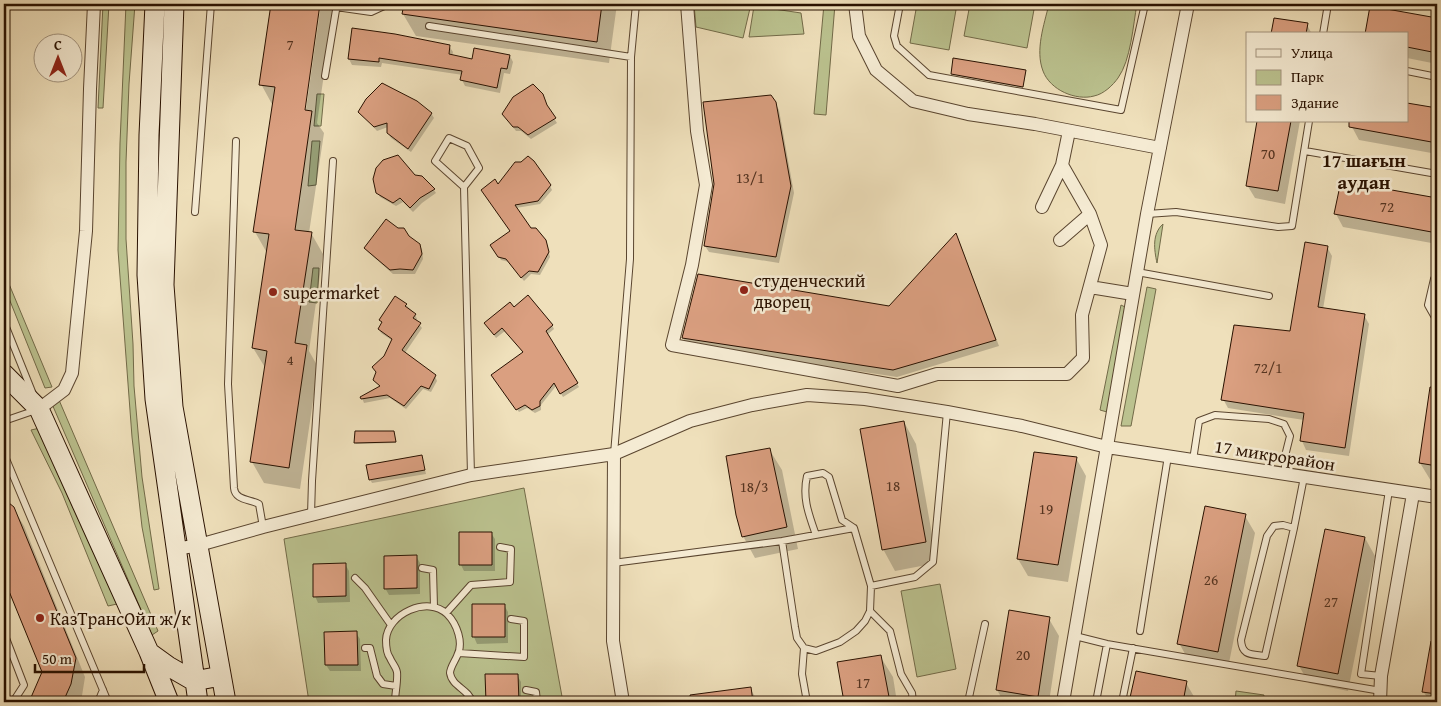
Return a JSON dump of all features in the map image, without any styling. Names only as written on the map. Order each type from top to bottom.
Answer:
[{"type":"main road","points":[[155,4],[147,275],[155,399],[198,702]]},
{"type":"main road","points":[[174,4],[164,285],[173,407],[226,702]]},
{"type":"main road","points":[[4,374],[39,409],[149,652],[169,702]]},
{"type":"main road","points":[[149,652],[194,681],[221,676]]},
{"type":"street","points":[[39,409],[64,390],[72,374],[86,231],[94,4]]},
{"type":"street","points":[[687,4],[696,131],[706,185],[692,265],[672,345],[898,386],[937,374],[1067,374],[1083,358],[1082,315],[1101,245],[1090,214],[1062,165]]},
{"type":"street","points":[[855,4],[859,36],[876,70],[913,101],[968,114],[1069,130],[1160,148]]},
{"type":"street","points":[[1063,702],[1147,214],[1188,4]]},
{"type":"street","points":[[1042,207],[1062,165],[1069,130]]},
{"type":"street","points":[[1060,240],[1090,214]]},
{"type":"street","points":[[1090,287],[1133,294]]},
{"type":"street","name":"17 микрорайон","points":[[176,549],[471,475],[614,454],[690,421],[752,405],[807,395],[865,399],[947,412],[1022,426],[1107,447],[1437,497]]},
{"type":"street","points":[[614,454],[612,641],[623,702]]},
{"type":"street","points":[[1381,697],[1381,676],[1413,494]]},
{"type":"lane","points":[[195,212],[211,4]]},
{"type":"lane","points":[[325,76],[336,5],[371,12],[384,6],[384,4]]},
{"type":"lane","points":[[614,454],[630,259],[631,56],[636,4]]},
{"type":"lane","points":[[900,4],[894,36],[897,46],[929,75],[1121,110],[1145,4]]},
{"type":"lane","points":[[1323,32],[1328,4]]},
{"type":"lane","points":[[429,26],[631,56]]},
{"type":"lane","points":[[1408,71],[1437,77]]},
{"type":"lane","points":[[1147,214],[1176,212],[1278,227],[1292,226],[1309,122]]},
{"type":"lane","points":[[464,187],[435,161],[449,138],[467,146],[480,168],[464,187],[471,475]]},
{"type":"lane","points":[[236,141],[228,384],[234,488],[235,494],[238,497],[258,504],[264,527]]},
{"type":"lane","points":[[1305,151],[1437,174]]},
{"type":"lane","points":[[311,515],[333,161]]},
{"type":"lane","points":[[1137,272],[1269,296]]},
{"type":"lane","points":[[1437,275],[1428,305],[1437,321]]},
{"type":"lane","points":[[4,322],[39,409],[4,421]]},
{"type":"lane","points":[[871,586],[915,577],[933,562],[947,412]]},
{"type":"lane","points":[[1193,460],[1199,421],[1215,415],[1269,419],[1284,424],[1290,436],[1285,456],[1285,474]]},
{"type":"lane","points":[[4,454],[108,702]]},
{"type":"lane","points":[[1140,632],[1168,456]]},
{"type":"lane","points":[[804,648],[816,651],[840,642],[856,632],[870,611],[871,586],[854,528],[842,520],[829,477],[823,473],[807,476],[804,489],[806,505],[816,535]]},
{"type":"lane","points":[[1294,528],[1283,525],[1274,526],[1267,536],[1240,640],[1241,648],[1251,654],[1265,656],[1294,528],[1304,477]]},
{"type":"lane","points":[[1381,676],[1361,674],[1389,490]]},
{"type":"lane","points":[[612,563],[782,541],[854,528]]},
{"type":"lane","points":[[782,541],[795,627],[798,638],[804,648],[802,674],[807,702]]},
{"type":"lane","points":[[446,613],[470,584],[510,582],[510,549],[500,547]]},
{"type":"lane","points":[[422,568],[433,570],[434,607]]},
{"type":"lane","points":[[355,578],[365,588],[390,625]]},
{"type":"lane","points":[[395,702],[397,671],[389,657],[386,639],[390,625],[399,617],[415,608],[431,606],[446,613],[457,628],[460,642],[459,653],[450,671],[452,681],[470,696],[472,702]]},
{"type":"lane","points":[[870,611],[890,631],[901,674],[912,693],[913,702]]},
{"type":"lane","points":[[459,653],[524,657],[524,621],[510,619]]},
{"type":"lane","points":[[968,702],[985,624]]},
{"type":"lane","points":[[4,633],[24,685],[13,702]]},
{"type":"lane","points":[[1075,636],[1107,644],[1381,697]]},
{"type":"lane","points":[[1096,702],[1107,644]]},
{"type":"lane","points":[[364,648],[370,648],[377,676],[383,684],[396,686]]},
{"type":"lane","points":[[1122,702],[1133,648]]},
{"type":"lane","points":[[98,702],[102,690]]},
{"type":"lane","points":[[526,690],[536,692],[537,702]]},
{"type":"green space","points":[[103,4],[109,4],[103,108],[98,108]]},
{"type":"green space","points":[[126,4],[135,4],[126,162],[126,239],[134,386],[142,477],[159,589],[154,590],[142,527],[132,437],[118,250]]},
{"type":"green space","points":[[694,4],[751,4],[743,38],[696,27]]},
{"type":"green space","points":[[824,4],[835,4],[826,115],[814,114]]},
{"type":"green space","points":[[917,4],[957,4],[949,50],[910,43]]},
{"type":"green space","points":[[970,4],[1035,4],[1027,48],[964,36]]},
{"type":"green space","points":[[1049,4],[1137,4],[1126,62],[1118,78],[1105,91],[1098,95],[1079,97],[1057,89],[1046,78],[1041,63],[1040,46]]},
{"type":"green space","points":[[754,6],[801,13],[804,34],[749,37]]},
{"type":"green space","points":[[317,94],[324,94],[321,126],[314,126]]},
{"type":"green space","points":[[312,141],[320,141],[316,185],[308,186]]},
{"type":"green space","points":[[1163,224],[1157,263],[1155,237]]},
{"type":"green space","points":[[313,268],[319,268],[317,303],[309,302]]},
{"type":"green space","points":[[4,272],[52,387],[45,388],[4,286]]},
{"type":"green space","points":[[1147,287],[1156,289],[1131,426],[1121,426]]},
{"type":"green space","points":[[1121,305],[1125,307],[1107,412],[1100,410]]},
{"type":"green space","points":[[59,400],[158,631],[152,635],[52,404]]},
{"type":"green space","points":[[40,428],[117,604],[108,606],[62,493],[31,430]]},
{"type":"green space","points":[[524,488],[563,702],[309,702],[284,539]]},
{"type":"green space","points":[[940,584],[956,669],[917,677],[901,591]]},
{"type":"green space","points":[[1236,691],[1264,695],[1263,702],[1235,702]]},
{"type":"building","points":[[271,4],[320,4],[305,110],[312,111],[295,230],[312,232],[295,343],[307,345],[289,468],[250,462],[267,351],[252,348],[269,234],[253,232],[275,87],[259,85]]},
{"type":"building","points":[[404,4],[602,4],[597,42],[402,14]]},
{"type":"building","points":[[1370,6],[1437,18],[1437,53],[1408,47],[1408,32],[1365,32]]},
{"type":"building","points":[[1274,18],[1308,23],[1306,32],[1271,32]]},
{"type":"building","points":[[352,28],[450,45],[449,54],[472,59],[474,48],[510,55],[507,69],[501,68],[497,88],[460,80],[462,71],[379,58],[379,62],[348,59]]},
{"type":"building","points":[[953,58],[1026,70],[1023,87],[951,74]]},
{"type":"building","points":[[382,83],[417,101],[432,113],[408,149],[387,133],[387,123],[374,127],[358,112],[366,99]]},
{"type":"building","points":[[533,84],[543,94],[547,105],[556,118],[528,135],[518,127],[513,127],[502,114],[513,97]]},
{"type":"building","points":[[771,95],[776,102],[791,186],[776,257],[704,246],[714,184],[703,102]]},
{"type":"building","points":[[1408,103],[1437,108],[1437,143],[1349,127],[1349,122],[1408,122]]},
{"type":"building","points":[[1257,122],[1291,122],[1278,191],[1246,186]]},
{"type":"building","points":[[398,155],[415,175],[422,176],[435,189],[420,198],[410,208],[400,198],[393,203],[376,193],[373,179],[376,168],[383,160]]},
{"type":"building","points":[[528,156],[534,161],[551,185],[538,201],[515,205],[531,228],[536,228],[546,240],[549,252],[538,272],[529,271],[521,278],[506,259],[498,257],[490,245],[510,231],[481,190],[495,179],[498,184],[515,162],[521,162]]},
{"type":"building","points":[[1341,181],[1437,198],[1437,233],[1334,214]]},
{"type":"building","points":[[386,219],[398,228],[404,228],[409,236],[420,244],[422,254],[413,270],[390,270],[364,248]]},
{"type":"building","name":"студенческий дворец","points":[[956,233],[996,340],[893,370],[682,338],[698,274],[889,306]]},
{"type":"building","points":[[1305,242],[1328,246],[1318,307],[1365,314],[1345,448],[1300,441],[1304,413],[1221,400],[1234,325],[1290,331]]},
{"type":"building","points":[[528,295],[553,325],[546,331],[578,383],[560,394],[554,383],[540,401],[540,406],[532,410],[525,405],[516,410],[491,375],[523,352],[502,328],[494,335],[484,323],[510,302],[514,307]]},
{"type":"building","points":[[395,296],[407,304],[405,306],[416,314],[413,318],[421,323],[402,350],[436,375],[429,389],[421,386],[404,406],[387,395],[361,399],[360,397],[380,386],[373,380],[376,372],[372,367],[384,356],[392,339],[378,329],[382,322],[379,320]]},
{"type":"building","points":[[1430,387],[1437,388],[1437,466],[1419,463]]},
{"type":"building","points":[[904,421],[926,542],[882,550],[860,429]]},
{"type":"building","points":[[355,431],[394,431],[396,442],[354,443]]},
{"type":"building","points":[[770,448],[787,527],[742,537],[736,515],[726,456]]},
{"type":"building","points":[[1034,452],[1077,457],[1058,565],[1017,559]]},
{"type":"building","points":[[422,455],[425,470],[369,480],[366,465]]},
{"type":"building","name":"КазТрансОйл ж/к","points":[[4,499],[14,507],[76,658],[71,684],[63,702],[29,702],[42,672],[4,579]]},
{"type":"building","points":[[1205,506],[1246,514],[1218,652],[1177,644]]},
{"type":"building","points":[[1325,529],[1365,537],[1338,674],[1297,666]]},
{"type":"building","points":[[459,532],[492,532],[492,565],[459,565]]},
{"type":"building","points":[[417,555],[417,588],[384,589],[384,556]]},
{"type":"building","points":[[346,563],[346,596],[313,597],[313,564]]},
{"type":"building","points":[[472,604],[505,604],[505,637],[472,637]]},
{"type":"building","points":[[1009,610],[1050,617],[1038,697],[996,690]]},
{"type":"building","points":[[357,631],[358,665],[325,665],[324,632]]},
{"type":"building","points":[[1431,641],[1437,641],[1437,694],[1422,692]]},
{"type":"building","points":[[881,655],[890,702],[844,702],[837,662]]},
{"type":"building","points":[[1136,671],[1187,681],[1183,702],[1129,702]]},
{"type":"building","points":[[485,674],[518,674],[519,702],[486,702]]},
{"type":"building","points":[[751,687],[753,702],[691,702],[690,695]]},
{"type":"place","name":"студенческий дворец","points":[[744,290]]},
{"type":"place","name":"supermarket","points":[[273,292]]},
{"type":"place","name":"КазТрансОйл ж/к","points":[[40,618]]},
{"type":"district","name":"17 шағын аудан","points":[[1364,171]]}]
